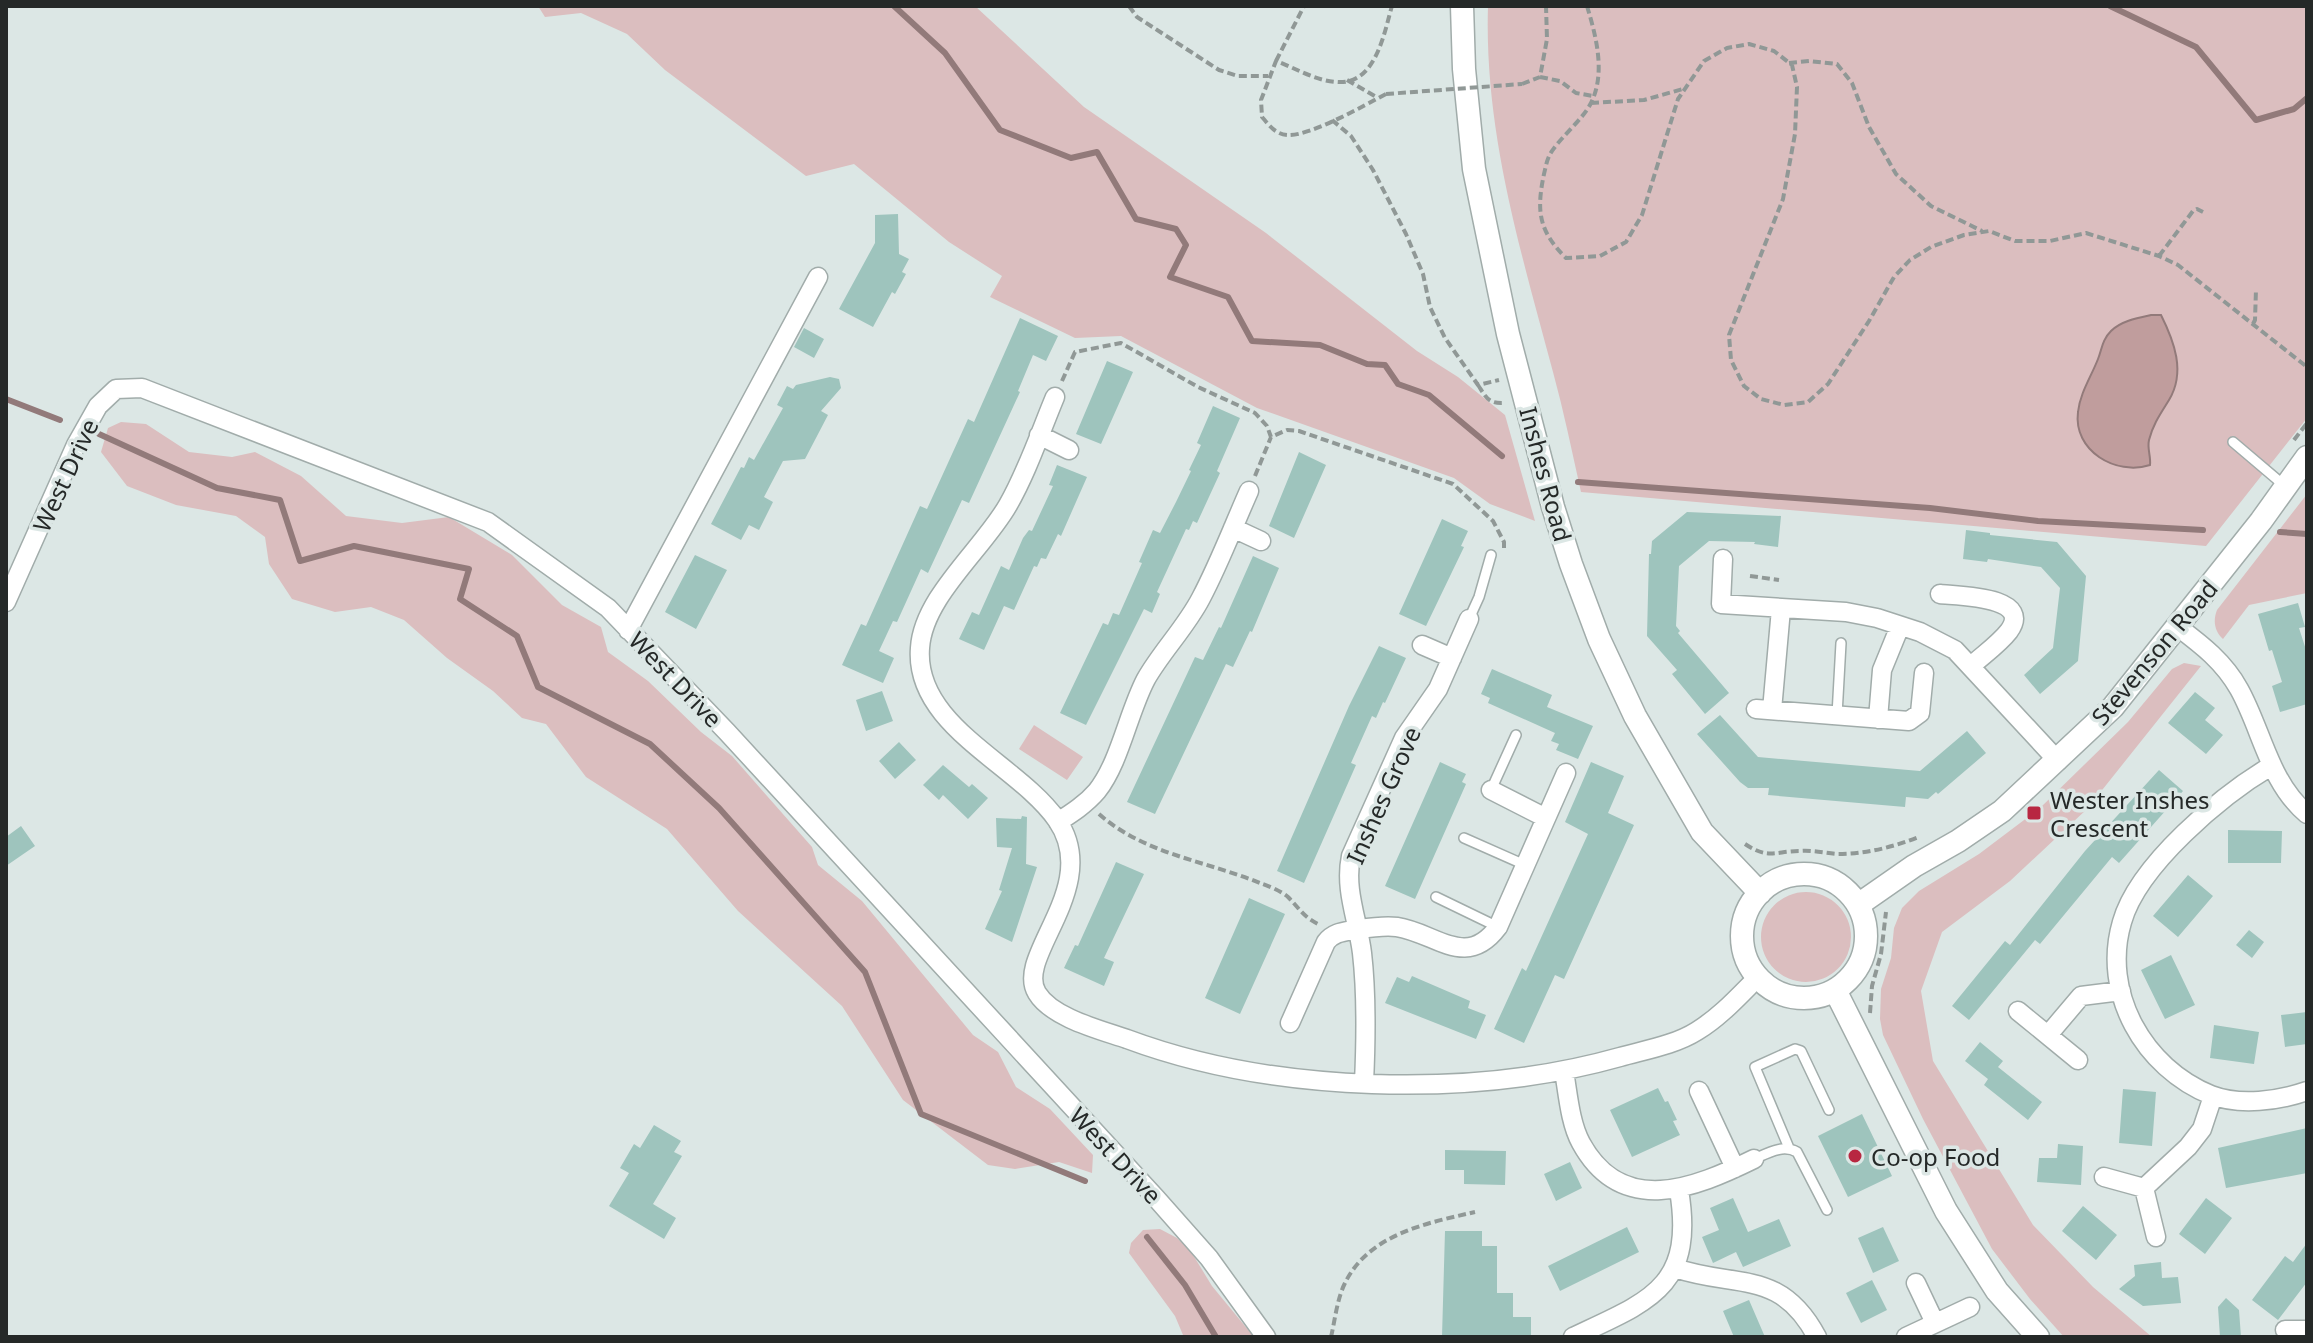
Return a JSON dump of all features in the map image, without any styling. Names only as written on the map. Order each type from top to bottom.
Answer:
[{"type":"street","name":"Inshes Road","points":[[1462,6],[1466,99],[1474,169],[1508,334],[1571,564],[1599,639],[1635,716],[1694,819],[1730,864],[1760,893]]},
{"type":"street","points":[[628,630],[818,277]]},
{"type":"street","name":"West Drive","points":[[6,602],[76,445],[98,406],[116,389],[142,388],[488,522],[608,608],[727,732],[1156,1198],[1209,1258],[1266,1337]]},
{"type":"street","points":[[1055,397],[1011,500],[993,531],[941,596],[926,622],[920,648],[923,678],[936,707],[1035,795],[1058,822],[1067,843],[1070,864],[1067,894],[1032,977],[1035,991],[1047,1006],[1074,1020],[1164,1053],[1261,1075],[1364,1083],[1512,1079],[1564,1071],[1655,1048],[1693,1033],[1718,1017],[1757,978]]},
{"type":"street","points":[[1039,435],[1069,450]]},
{"type":"street","name":"Stevenson Road","points":[[1858,905],[2002,811],[2113,707],[2307,457]]},
{"type":"street","points":[[1058,822],[1086,802],[1109,771],[1137,695],[1202,598],[1249,491]]},
{"type":"street","points":[[1233,528],[1261,541]]},
{"type":"street","points":[[1723,559],[1721,604],[1846,612],[1920,632],[1955,650],[2058,761]]},
{"type":"street","points":[[1940,594],[1992,600],[2003,603],[2011,612],[2013,622],[2009,630],[1971,666]]},
{"type":"street","points":[[1781,609],[1764,709],[1909,721],[1920,713],[1924,673]]},
{"type":"street","name":"Inshes Grove","points":[[1364,1083],[1366,1027],[1362,953],[1348,931],[1351,856],[1404,738],[1438,689],[1469,619]]},
{"type":"street","points":[[1878,719],[1882,670],[1900,626]]},
{"type":"street","points":[[2178,627],[2224,665],[2239,689],[2271,766],[2307,814]]},
{"type":"street","points":[[1422,645],[1452,658]]},
{"type":"street","points":[[2271,766],[2221,799],[2151,869],[2132,895],[2121,923],[2116,962],[2121,991],[2134,1029],[2151,1053],[2176,1077],[2213,1096],[2248,1100],[2283,1099],[2307,1091]]},
{"type":"street","points":[[1290,1023],[1331,936],[1348,931],[1396,927],[1463,949],[1488,940],[1498,927],[1566,773]]},
{"type":"street","points":[[1491,790],[1546,818]]},
{"type":"street","points":[[1812,874],[1838,884],[1858,905],[1865,923],[1864,952],[1851,978],[1835,990],[1815,998],[1794,998],[1774,991],[1757,978],[1747,962],[1742,944],[1743,926],[1749,908],[1760,893],[1775,881],[1793,875],[1812,874]]},
{"type":"street","points":[[1835,990],[1946,1211],[1997,1291],[2038,1337]]},
{"type":"street","points":[[2048,1035],[2081,996],[2121,991]]},
{"type":"street","points":[[2018,1011],[2078,1060]]},
{"type":"street","points":[[1564,1071],[1580,1141],[1594,1162],[1627,1186],[1653,1191],[1679,1190],[1713,1179],[1754,1159]]},
{"type":"street","points":[[1699,1091],[1735,1168]]},
{"type":"street","points":[[2144,1188],[2188,1147],[2202,1129],[2213,1096]]},
{"type":"street","points":[[2104,1177],[2144,1188]]},
{"type":"street","points":[[2144,1188],[2156,1237]]},
{"type":"street","points":[[1573,1337],[1603,1331],[1659,1290],[1675,1268],[1682,1245],[1683,1218],[1679,1190]]},
{"type":"street","points":[[1675,1268],[1714,1279],[1737,1279],[1765,1286],[1787,1297],[1802,1312],[1817,1337]]},
{"type":"street","points":[[1916,1283],[1935,1323]]},
{"type":"street","points":[[1906,1337],[1970,1307]]},
{"type":"street","points":[[2285,1330],[2307,1330]]},
{"type":"lane","points":[[2233,442],[2286,487]]},
{"type":"lane","points":[[1469,619],[1491,555]]},
{"type":"lane","points":[[1837,715],[1841,643]]},
{"type":"lane","points":[[1491,790],[1516,735]]},
{"type":"lane","points":[[1464,838],[1525,865]]},
{"type":"lane","points":[[1436,897],[1498,927]]},
{"type":"lane","points":[[1827,1210],[1797,1152],[1789,1148],[1755,1067],[1795,1049],[1801,1051],[1829,1110]]},
{"type":"lane","points":[[1754,1159],[1789,1148]]},
{"type":"path","points":[[1129,6],[1137,17],[1219,70],[1238,76],[1269,76]]},
{"type":"path","points":[[1304,6],[1269,76],[1261,100],[1262,117],[1275,132],[1289,136],[1315,129],[1386,94],[1522,84],[1540,77],[1560,81],[1576,93],[1593,96]]},
{"type":"path","points":[[1276,61],[1315,77],[1339,83],[1347,80],[1368,68],[1375,59],[1392,6]]},
{"type":"path","points":[[1540,77],[1547,39],[1546,6]]},
{"type":"path","points":[[1587,6],[1598,42],[1598,73],[1593,96],[1591,103],[1549,155],[1541,187],[1539,217],[1550,242],[1566,258],[1600,256],[1626,242],[1642,215],[1678,99],[1704,61],[1727,48],[1749,44],[1774,51],[1789,63],[1797,87],[1795,134],[1783,199],[1729,335],[1731,360],[1744,386],[1761,399],[1784,405],[1808,402],[1828,384],[1894,277],[1910,260],[1931,247],[1964,235],[1989,231],[2015,241],[2050,241],[2086,233],[2159,256],[2178,265],[2307,367]]},
{"type":"path","points":[[1789,63],[1809,61],[1837,64],[1852,83],[1869,127],[1896,174],[1931,206],[1984,232]]},
{"type":"path","points":[[1473,74],[1475,99]]},
{"type":"path","points":[[1347,80],[1378,98]]},
{"type":"path","points":[[1591,103],[1644,100],[1685,89]]},
{"type":"path","points":[[1332,120],[1351,136],[1373,170],[1406,234],[1423,274],[1430,307],[1445,338],[1489,401],[1504,403]]},
{"type":"path","points":[[2159,256],[2193,211],[2203,212]]},
{"type":"path","points":[[2253,324],[2256,289]]},
{"type":"path","points":[[1055,397],[1075,352],[1121,343],[1198,387],[1255,413],[1267,426],[1271,437],[1249,491]]},
{"type":"path","points":[[1478,385],[1499,380]]},
{"type":"path","points":[[1271,437],[1287,430],[1299,431],[1453,484],[1493,521],[1504,542],[1504,562]]},
{"type":"path","points":[[1750,576],[1779,580]]},
{"type":"path","points":[[1086,802],[1112,825],[1148,845],[1259,883],[1285,895],[1305,918],[1348,931]]},
{"type":"path","points":[[1739,840],[1761,854],[1797,850],[1840,854],[1901,844],[1929,833]]},
{"type":"path","points":[[1869,1019],[1886,912],[1893,900]]},
{"type":"path","points":[[1331,1337],[1343,1287],[1355,1265],[1369,1252],[1394,1235],[1475,1212]]},
{"type":"shaded area","points":[[538,6],[975,6],[1084,107],[1266,233],[1505,415],[1535,521],[1490,504],[1454,478],[1257,408],[1121,336],[1075,338],[990,297],[1002,276],[949,242],[854,164],[806,176],[665,70],[627,34],[581,13],[545,17]]},
{"type":"shaded area","points":[[1488,6],[2307,6],[2307,418],[2206,546],[1581,492],[1498,146],[1488,53]]},
{"type":"shaded area","points":[[2161,315],[2170,335],[2176,357],[2177,379],[2151,434],[2150,465],[2124,467],[2099,457],[2082,438],[2078,426],[2079,405],[2108,334],[2124,322]]},
{"type":"shaded area","points":[[121,422],[146,424],[189,452],[232,457],[255,452],[301,476],[346,516],[402,523],[449,517],[512,555],[562,605],[601,627],[608,652],[648,681],[701,732],[732,756],[812,847],[818,865],[862,901],[973,1035],[998,1052],[1016,1087],[1050,1109],[1093,1155],[1092,1173],[1059,1162],[1015,1169],[988,1165],[903,1100],[842,1006],[738,911],[667,829],[586,777],[546,724],[522,718],[404,620],[371,607],[335,612],[292,599],[269,564],[265,537],[236,516],[176,505],[127,486],[101,452],[108,428]]},
{"type":"shaded area","points":[[2307,494],[2307,593],[2249,605],[2223,639],[2215,625],[2217,610]]},
{"type":"shaded area","points":[[2184,663],[2201,666],[2087,809],[2010,881],[1942,932],[1921,991],[1933,1061],[2033,1225],[2093,1287],[2152,1337],[2064,1337],[1992,1249],[1923,1119],[1883,1035],[1881,989],[1891,958],[1894,928],[1902,908],[1919,891],[1979,854],[2040,808],[2128,722],[2172,669]]},
{"type":"shaded area","points":[[1034,725],[1083,757],[1067,780],[1019,749]]},
{"type":"shaded area","points":[[1806,892],[1823,895],[1838,905],[1848,920],[1851,937],[1848,954],[1838,969],[1823,979],[1806,982],[1789,979],[1774,969],[1764,954],[1761,937],[1764,920],[1774,905],[1789,895]]},
{"type":"shaded area","points":[[1160,1229],[1190,1250],[1212,1286],[1254,1337],[1183,1335],[1175,1316],[1129,1253],[1131,1243],[1143,1230]]},
{"type":"building","points":[[898,214],[899,254],[909,259],[902,272],[906,274],[873,327],[839,309],[875,243],[875,215]]},
{"type":"building","points":[[1020,318],[1058,336],[1046,361],[1033,355],[1020,392],[969,503],[962,500],[928,573],[921,569],[897,622],[893,621],[879,651],[894,658],[883,683],[842,665],[861,624],[866,626],[920,506],[927,509],[968,419],[974,422]]},
{"type":"building","points":[[804,328],[824,339],[814,358],[794,347]]},
{"type":"building","points":[[1107,361],[1133,372],[1101,444],[1076,434]]},
{"type":"building","points":[[830,377],[839,379],[841,388],[821,411],[828,415],[805,459],[783,461],[764,497],[773,502],[759,530],[749,525],[741,540],[711,524],[741,467],[744,468],[749,457],[754,460],[783,408],[777,405],[787,386],[793,389],[796,385]]},
{"type":"building","points":[[1213,406],[1240,418],[1217,471],[1220,473],[1197,523],[1193,521],[1189,530],[1186,529],[1157,592],[1160,594],[1152,613],[1144,609],[1086,725],[1060,713],[1103,623],[1108,625],[1113,613],[1119,615],[1153,530],[1160,533],[1176,502],[1191,471],[1201,445],[1197,443]]},
{"type":"building","points":[[1299,452],[1326,465],[1294,538],[1269,526]]},
{"type":"building","points":[[1057,465],[1087,477],[1061,536],[1058,534],[1046,559],[1041,558],[1037,567],[1034,566],[1014,610],[1004,606],[984,650],[959,639],[972,612],[979,615],[1001,566],[1009,570],[1023,538],[1029,530],[1032,531],[1053,486],[1049,485]]},
{"type":"building","points":[[1687,512],[1781,516],[1778,547],[1755,542],[1709,541],[1679,566],[1678,633],[1729,693],[1705,714],[1672,674],[1677,670],[1647,636],[1652,541]]},
{"type":"building","points":[[1442,519],[1468,531],[1461,546],[1464,547],[1426,626],[1399,614]]},
{"type":"building","points":[[1966,530],[2057,542],[2086,576],[2078,661],[2040,694],[2024,675],[2053,648],[2060,588],[2041,567],[1988,559],[1987,562],[1963,559]]},
{"type":"building","points":[[695,555],[727,570],[696,629],[665,612]]},
{"type":"building","points":[[1253,556],[1279,568],[1252,632],[1233,667],[1226,664],[1155,814],[1127,802],[1195,657],[1203,660]]},
{"type":"building","points":[[2298,603],[2305,627],[2299,628],[2307,653],[2307,704],[2280,712],[2272,686],[2282,682],[2258,614]]},
{"type":"building","points":[[1379,646],[1406,658],[1385,703],[1376,718],[1372,716],[1351,763],[1356,765],[1304,883],[1277,871],[1349,706]]},
{"type":"building","points":[[1492,669],[1552,695],[1547,707],[1593,726],[1578,759],[1556,750],[1559,744],[1551,741],[1555,733],[1488,703],[1490,698],[1481,694]]},
{"type":"building","points":[[882,691],[893,721],[866,731],[856,700]]},
{"type":"building","points":[[2195,692],[2215,708],[2205,720],[2223,735],[2206,754],[2168,723]]},
{"type":"building","points":[[1720,715],[1758,757],[1920,771],[1967,731],[1986,753],[1938,794],[1936,792],[1928,799],[1906,797],[1905,807],[1768,795],[1769,788],[1748,788],[1740,782],[1697,734]]},
{"type":"building","points":[[899,742],[916,760],[895,779],[879,761]]},
{"type":"building","points":[[1440,762],[1466,774],[1462,782],[1466,784],[1415,899],[1385,886]]},
{"type":"building","points":[[1591,762],[1624,776],[1608,813],[1634,825],[1564,979],[1555,975],[1524,1043],[1494,1029],[1522,968],[1526,971],[1588,834],[1565,822]]},
{"type":"building","points":[[943,765],[988,798],[968,819],[943,795],[939,800],[923,785]]},
{"type":"building","points":[[2159,770],[2183,791],[2119,863],[2112,857],[2040,944],[2035,940],[1969,1020],[1952,1006],[2005,941],[2010,945],[2085,851]]},
{"type":"building","points":[[1022,816],[1027,817],[1026,864],[1037,867],[1012,942],[985,929],[1002,891],[999,890],[1012,848],[997,847],[996,818],[1021,819]]},
{"type":"building","points":[[21,826],[35,846],[6,866],[6,837]]},
{"type":"building","points":[[2228,830],[2282,831],[2281,863],[2228,863]]},
{"type":"building","points":[[1116,862],[1144,874],[1104,958],[1114,962],[1104,986],[1064,968],[1075,945],[1078,946]]},
{"type":"building","points":[[2188,875],[2213,896],[2178,937],[2153,916]]},
{"type":"building","points":[[1249,898],[1285,914],[1240,1014],[1205,998]]},
{"type":"building","points":[[2249,930],[2264,942],[2252,958],[2236,945]]},
{"type":"building","points":[[2171,955],[2195,1005],[2165,1019],[2141,970]]},
{"type":"building","points":[[1412,976],[1470,1001],[1468,1008],[1486,1015],[1476,1039],[1385,1003],[1397,977],[1409,982]]},
{"type":"building","points":[[2307,1012],[2307,1044],[2285,1047],[2281,1015]]},
{"type":"building","points":[[2214,1025],[2259,1032],[2254,1064],[2210,1058]]},
{"type":"building","points":[[1980,1042],[2003,1061],[1998,1067],[2042,1102],[2028,1120],[1984,1085],[1988,1079],[1965,1061]]},
{"type":"building","points":[[1658,1088],[1677,1120],[1673,1121],[1680,1135],[1632,1157],[1610,1110]]},
{"type":"building","points":[[2123,1089],[2156,1092],[2152,1146],[2119,1143]]},
{"type":"building","name":"Co-op Food","points":[[1862,1114],[1892,1176],[1848,1197],[1818,1136]]},
{"type":"building","points":[[654,1125],[681,1141],[674,1152],[682,1156],[653,1204],[676,1218],[664,1239],[609,1206],[629,1173],[620,1168],[634,1144],[640,1148]]},
{"type":"building","points":[[2307,1128],[2307,1173],[2226,1188],[2218,1148]]},
{"type":"building","points":[[2058,1144],[2083,1146],[2081,1185],[2037,1182],[2039,1158],[2057,1158]]},
{"type":"building","points":[[1445,1150],[1506,1151],[1505,1185],[1464,1184],[1464,1170],[1445,1170]]},
{"type":"building","points":[[1570,1162],[1582,1188],[1556,1201],[1544,1174]]},
{"type":"building","points":[[1733,1198],[1748,1232],[1779,1219],[1791,1246],[1743,1267],[1736,1252],[1713,1263],[1702,1237],[1719,1230],[1710,1208]]},
{"type":"building","points":[[2206,1198],[2232,1218],[2205,1254],[2179,1234]]},
{"type":"building","points":[[2083,1206],[2117,1235],[2096,1260],[2062,1231]]},
{"type":"building","points":[[1627,1227],[1639,1252],[1560,1291],[1548,1266]]},
{"type":"building","points":[[1883,1227],[1899,1261],[1873,1273],[1858,1238]]},
{"type":"building","points":[[1445,1231],[1482,1231],[1482,1246],[1497,1246],[1497,1293],[1513,1293],[1513,1317],[1531,1317],[1531,1337],[1442,1337]]},
{"type":"building","points":[[2307,1243],[2307,1282],[2278,1320],[2252,1300],[2285,1256],[2293,1262]]},
{"type":"building","points":[[2161,1262],[2162,1278],[2178,1277],[2181,1303],[2143,1306],[2119,1289],[2135,1276],[2134,1265]]},
{"type":"building","points":[[1872,1280],[1887,1310],[1861,1323],[1846,1293]]},
{"type":"building","points":[[2226,1298],[2239,1310],[2241,1337],[2220,1337],[2218,1307]]},
{"type":"building","points":[[1749,1300],[1765,1337],[1734,1337],[1723,1311]]},
{"type":"waterway","points":[[894,6],[945,53],[1000,130],[1071,158],[1097,152],[1136,219],[1176,229],[1186,245],[1170,277],[1228,297],[1252,341],[1320,345],[1367,364],[1385,365],[1398,384],[1429,395],[1502,456]]},
{"type":"waterway","points":[[2110,6],[2196,47],[2256,120],[2294,109],[2307,98]]},
{"type":"waterway","points":[[6,399],[60,420]]},
{"type":"waterway","points":[[99,434],[217,488],[280,500],[300,561],[354,546],[469,569],[460,599],[517,636],[538,687],[650,744],[719,808],[865,972],[921,1114],[1085,1181]]},
{"type":"waterway","points":[[1578,482],[1930,508],[2038,521],[2203,530]]},
{"type":"waterway","points":[[2280,532],[2307,534]]},
{"type":"waterway","points":[[1147,1237],[1185,1285],[1216,1337]]},
{"type":"place","name":"Wester Inshes Crescent","points":[[2034,813]]},
{"type":"place","name":"Co-op Food","points":[[1855,1156]]}]
